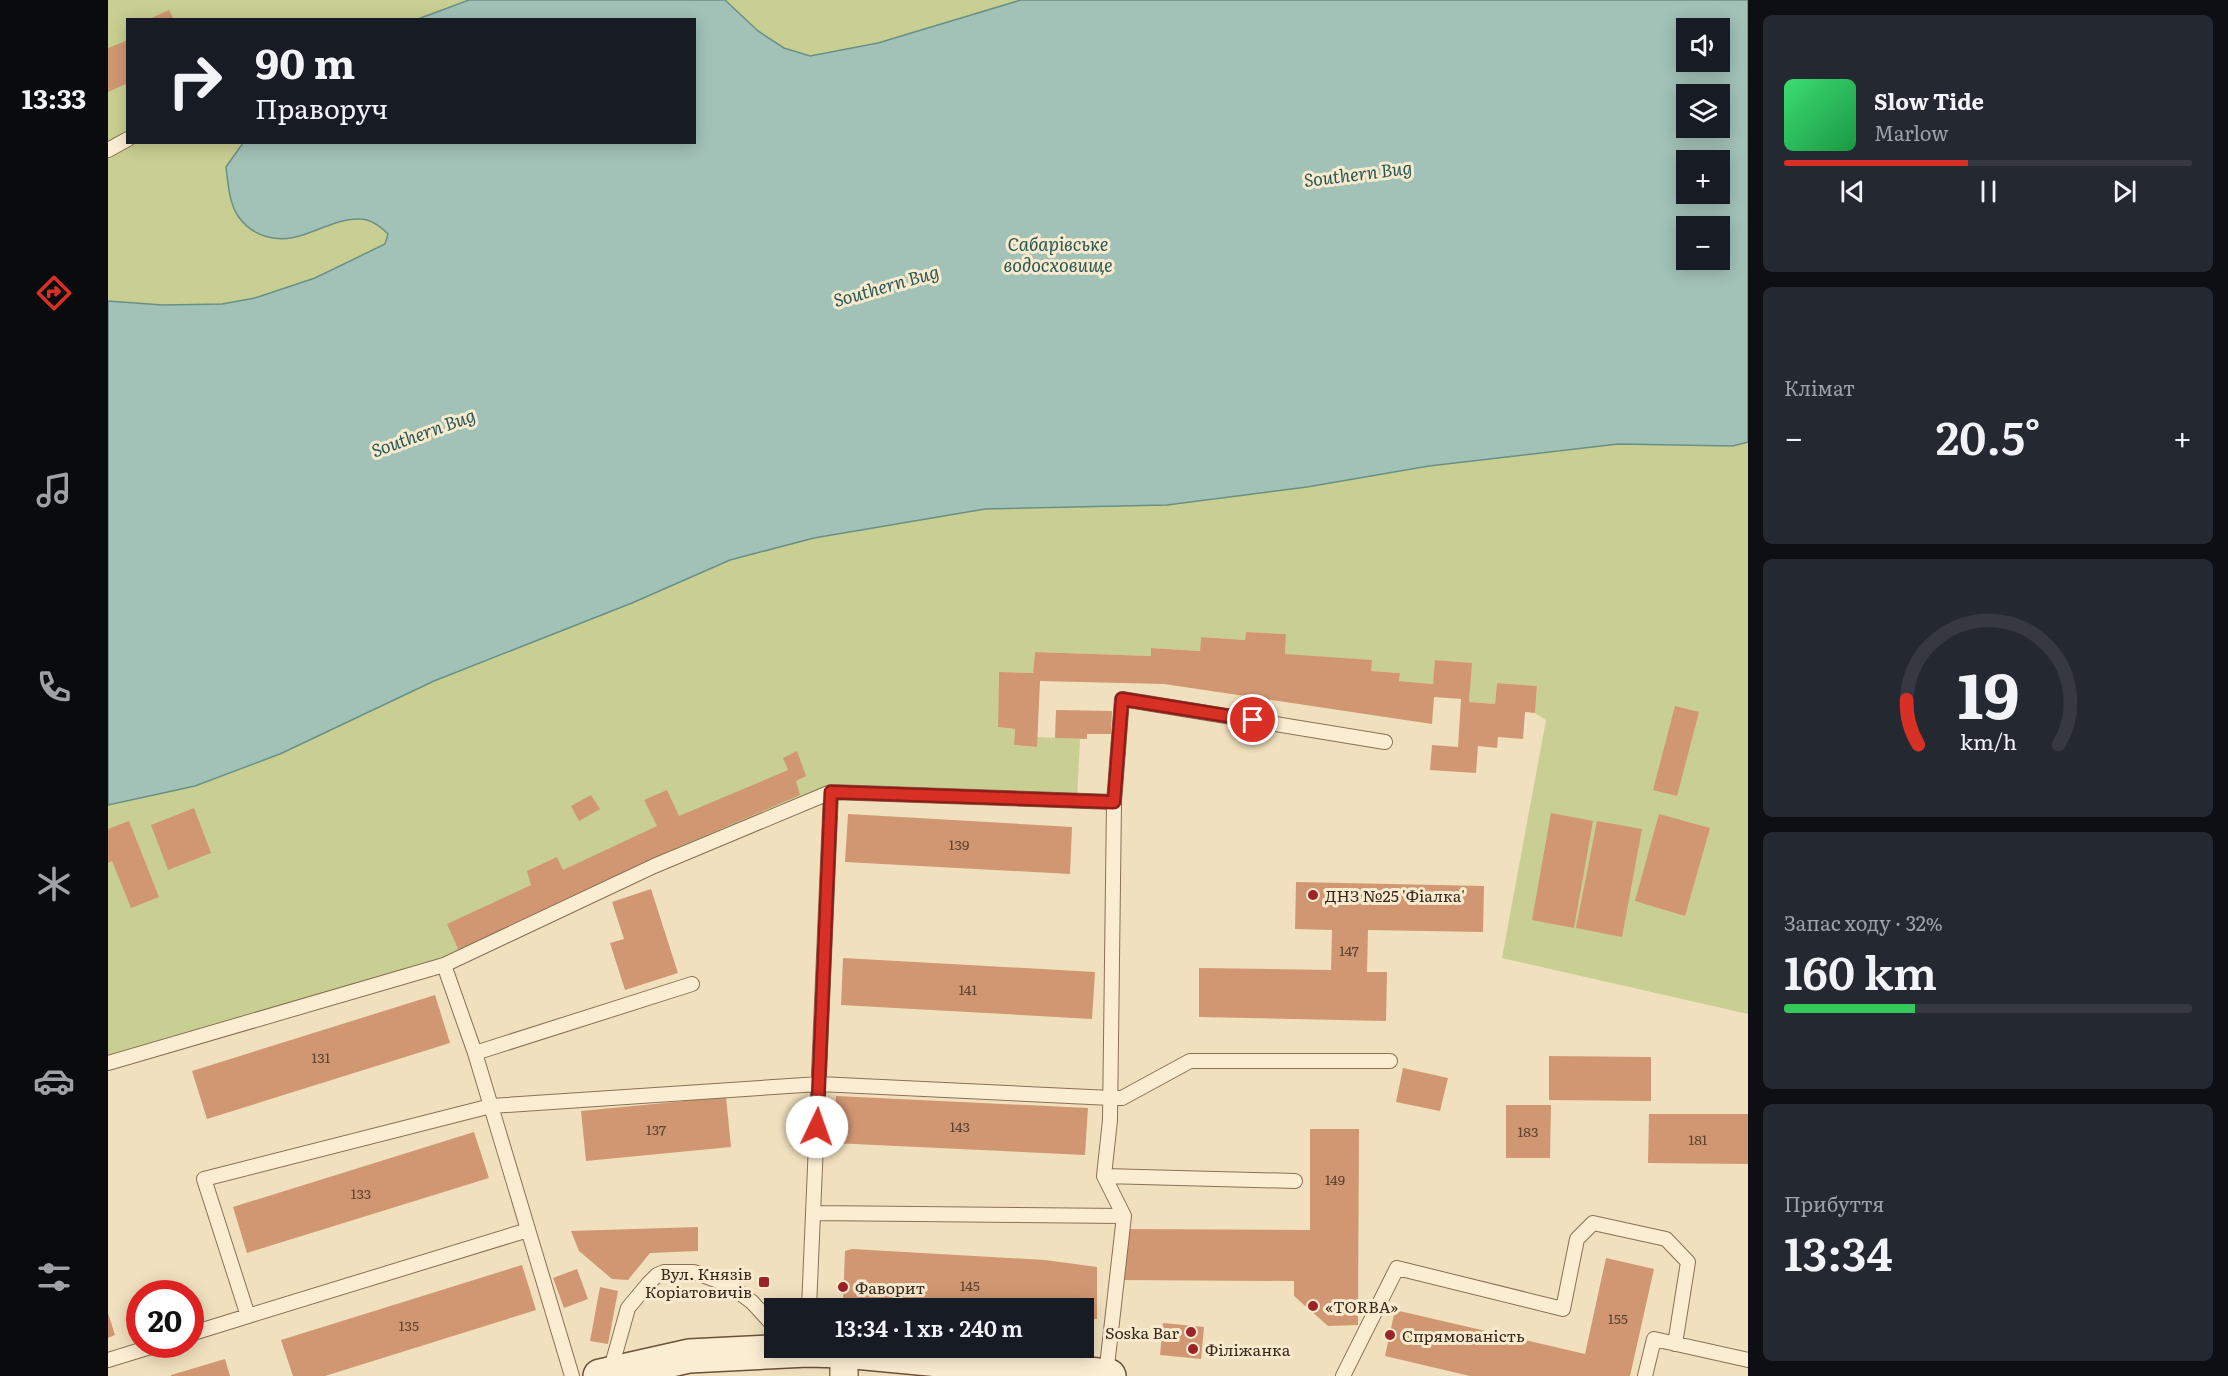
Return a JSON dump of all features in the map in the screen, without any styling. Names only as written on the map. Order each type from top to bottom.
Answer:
[{"type":"main road","points":[[605,1374],[689,1356],[764,1351]]},
{"type":"main road","points":[[828,1358],[844,1364],[1108,1376]]},
{"type":"lane","points":[[108,150],[126,140]]},
{"type":"lane","points":[[1108,1376],[1124,1216],[1104,1176],[1111,1098],[1114,802],[1122,699],[1385,741]]},
{"type":"lane","points":[[108,1063],[444,965],[654,866],[831,792],[1114,802]]},
{"type":"lane","points":[[809,1298],[831,792]]},
{"type":"lane","points":[[444,965],[475,1053],[572,1376]]},
{"type":"lane","points":[[475,1053],[692,984]]},
{"type":"lane","points":[[248,1316],[204,1179],[491,1106],[819,1084],[1122,1098],[1190,1061],[1390,1061]]},
{"type":"lane","points":[[1104,1176],[1295,1181]]},
{"type":"lane","points":[[813,1213],[1124,1216]]},
{"type":"lane","points":[[1343,1376],[1396,1268],[1563,1309],[1577,1239],[1593,1223],[1666,1239],[1688,1262],[1675,1344]]},
{"type":"lane","points":[[204,1330],[528,1230]]},
{"type":"lane","points":[[605,1374],[628,1308],[652,1280],[664,1272],[694,1272],[729,1285],[752,1302],[764,1315]]},
{"type":"lane","points":[[1645,1376],[1654,1339],[1748,1360]]},
{"type":"lane","points":[[108,1360],[126,1354]]},
{"type":"green space","points":[[108,0],[469,0],[421,18],[126,18],[126,144],[242,144],[226,167],[300,236],[337,223],[685,144],[696,144],[696,141],[797,115],[385,244],[315,278],[243,300],[108,425]]},
{"type":"green space","points":[[725,0],[1021,0],[878,43],[810,56],[784,48],[758,31]]},
{"type":"green space","points":[[1748,415],[1748,1014],[1502,958],[1546,720],[1535,713],[1537,686],[1497,683],[1495,704],[1469,702],[1471,663],[1436,660],[1433,684],[1399,681],[1400,673],[1371,671],[1285,654],[1286,634],[1246,632],[1245,640],[1201,637],[1200,651],[1152,648],[1151,656],[1035,652],[1033,673],[999,672],[998,727],[1015,729],[1014,745],[1036,747],[1037,737],[1080,739],[1077,800],[831,792],[444,965],[108,1063],[108,805],[195,786],[280,754],[434,681],[632,603],[730,560],[1001,471]]},
{"type":"water","name":"Сабарівське водосховище","points":[[469,0],[725,0],[758,31],[784,48],[810,56],[878,43],[1021,0],[1748,0],[1748,442],[1733,446],[1618,444],[1429,466],[1307,487],[1167,505],[985,509],[814,538],[730,560],[632,603],[434,681],[280,754],[195,786],[108,805],[108,301],[163,305],[222,304],[255,298],[315,278],[385,244],[388,234],[372,222],[353,219],[294,237],[267,237],[251,229],[238,216],[229,192],[226,167],[242,144],[696,144],[696,18],[421,18]]},
{"type":"building","points":[[169,10],[173,18],[151,18]]},
{"type":"building","points":[[126,41],[126,84],[108,92],[108,48]]},
{"type":"building","points":[[1246,632],[1286,634],[1285,654],[1372,660],[1371,671],[1400,673],[1399,681],[1433,684],[1435,660],[1472,663],[1469,702],[1495,704],[1497,683],[1537,686],[1535,713],[1525,712],[1523,739],[1498,737],[1497,748],[1478,746],[1476,773],[1430,770],[1432,745],[1458,747],[1461,699],[1434,697],[1432,724],[1164,684],[1040,681],[1037,747],[1014,745],[1015,729],[998,727],[999,672],[1033,673],[1035,652],[1151,656],[1151,648],[1200,651],[1201,637],[1245,640]]},
{"type":"building","points":[[1675,706],[1699,712],[1677,796],[1653,790]]},
{"type":"building","points":[[1056,710],[1112,711],[1111,734],[1087,734],[1087,739],[1055,738]]},
{"type":"building","points":[[797,751],[806,776],[796,781],[800,795],[669,851],[459,951],[447,924],[531,885],[527,871],[557,857],[563,870],[657,826],[644,800],[667,790],[679,816],[788,770],[783,758]]},
{"type":"building","points":[[591,795],[600,809],[579,821],[571,806]]},
{"type":"building","points":[[194,808],[211,853],[168,870],[151,825]]},
{"type":"building","points":[[1551,813],[1593,821],[1574,928],[1532,920]]},
{"type":"building","points":[[848,814],[1072,827],[1070,874],[845,862]]},
{"type":"building","points":[[1659,814],[1710,828],[1685,916],[1635,901]]},
{"type":"building","points":[[129,821],[159,897],[131,908],[112,861],[108,863],[108,829]]},
{"type":"building","points":[[1597,821],[1642,829],[1622,937],[1576,928]]},
{"type":"building","points":[[1296,882],[1484,886],[1483,932],[1368,930],[1367,972],[1387,972],[1386,1021],[1199,1017],[1199,968],[1331,970],[1332,930],[1295,929]]},
{"type":"building","points":[[651,889],[678,973],[625,990],[610,943],[624,939],[612,902]]},
{"type":"building","points":[[843,958],[1095,972],[1092,1019],[841,1005]]},
{"type":"building","points":[[435,995],[450,1043],[207,1119],[192,1071]]},
{"type":"building","points":[[1549,1056],[1651,1057],[1651,1101],[1549,1100]]},
{"type":"building","points":[[1403,1068],[1448,1078],[1440,1111],[1396,1102]]},
{"type":"building","points":[[836,1096],[1088,1108],[1085,1155],[833,1143]]},
{"type":"building","points":[[726,1097],[731,1147],[586,1161],[581,1111]]},
{"type":"building","points":[[1506,1105],[1551,1105],[1550,1158],[1506,1158]]},
{"type":"building","points":[[1649,1114],[1748,1114],[1748,1164],[1648,1163]]},
{"type":"building","points":[[1310,1129],[1359,1129],[1358,1325],[1328,1326],[1294,1296],[1294,1281],[1116,1280],[1116,1229],[1310,1230]]},
{"type":"building","points":[[474,1132],[489,1178],[247,1253],[233,1207]]},
{"type":"building","points":[[698,1227],[698,1251],[650,1253],[628,1280],[612,1279],[579,1251],[571,1231]]},
{"type":"building","points":[[852,1249],[1045,1260],[1097,1267],[1097,1319],[1094,1319],[1094,1298],[843,1298],[845,1251]]},
{"type":"building","points":[[1606,1258],[1654,1269],[1630,1376],[1470,1376],[1385,1356],[1395,1310],[1585,1354]]},
{"type":"building","points":[[522,1265],[536,1310],[325,1376],[293,1376],[281,1340]]},
{"type":"building","points":[[577,1269],[588,1299],[564,1308],[553,1278]]},
{"type":"building","points":[[600,1287],[618,1291],[608,1344],[590,1341]]},
{"type":"building","points":[[108,1313],[115,1335],[108,1338]]},
{"type":"building","points":[[1163,1323],[1204,1327],[1201,1359],[1160,1355]]},
{"type":"building","points":[[225,1359],[230,1376],[171,1376],[171,1375]]},
{"type":"place","name":"ДНЗ №25 'Фіалка'","points":[[1313,895]]},
{"type":"place","name":"Вул. Князів Коріатовичів","points":[[764,1282]]},
{"type":"place","name":"Фаворит","points":[[843,1287]]},
{"type":"place","name":"«TORBA»","points":[[1313,1306]]},
{"type":"place","name":"Soska Bar","points":[[1191,1332]]},
{"type":"place","name":"Спрямованість","points":[[1390,1335]]},
{"type":"place","name":"Філіжанка","points":[[1193,1349]]},
{"type":"route","points":[[817,1127],[831,792],[1114,802],[1122,699],[1253,720]]},
{"type":"water label","name":"Southern Bug","points":[[1358,173]]},
{"type":"water label","name":"Southern Bug","points":[[886,285]]},
{"type":"water label","name":"Southern Bug","points":[[423,432]]}]
